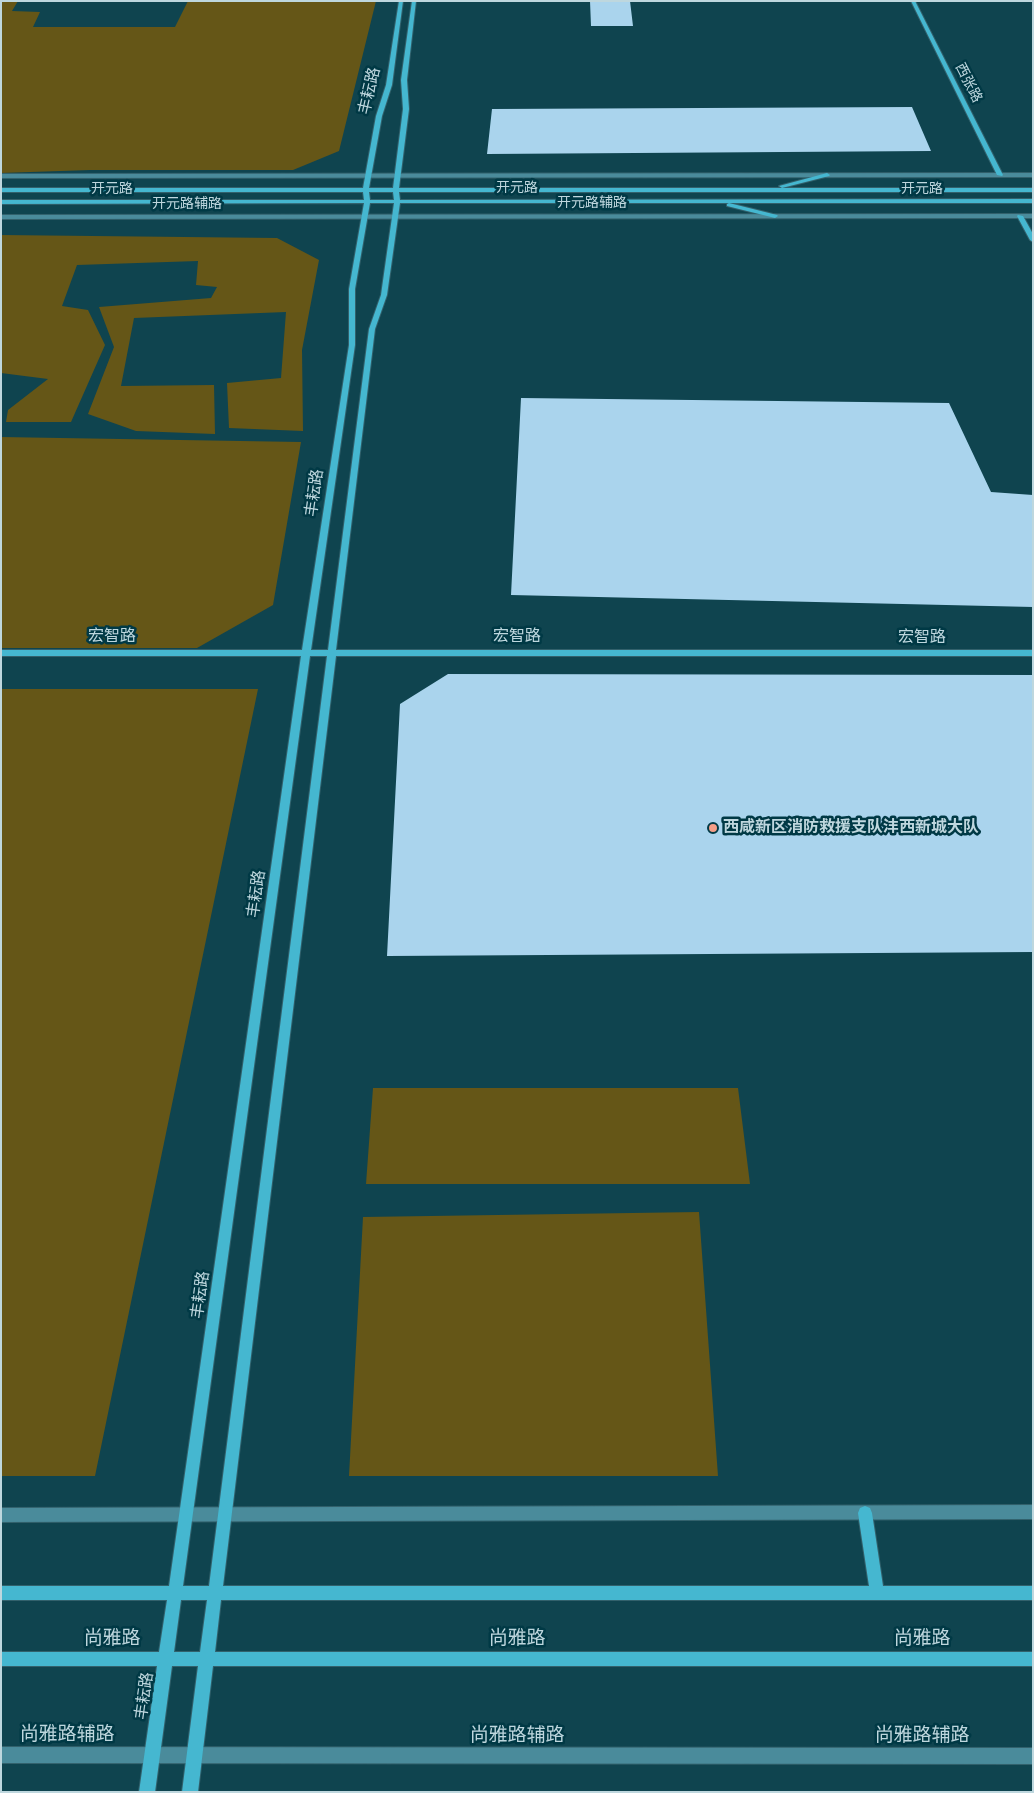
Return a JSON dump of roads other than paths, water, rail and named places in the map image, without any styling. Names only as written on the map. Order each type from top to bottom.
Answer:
[{"type":"street","name":"丰耘路","points":[[146,1792],[306,652],[352,345],[352,290],[367,201],[366,190],[380,116],[389,85],[401,1]]},
{"type":"street","name":"丰耘路","points":[[190,1792],[372,330],[384,295],[395,216],[406,109],[404,80],[414,1]]},
{"type":"street","name":"西张路","points":[[913,1],[1000,175]]},
{"type":"street","name":"开元路辅路","points":[[1,176],[1033,175]]},
{"type":"street","points":[[763,190],[828,176]]},
{"type":"street","name":"开元路","points":[[1,190],[366,190],[396,196],[714,201],[1033,201]]},
{"type":"street","name":"开元路","points":[[1,202],[367,201],[396,196],[763,190],[1033,190]]},
{"type":"street","points":[[714,201],[775,216]]},
{"type":"street","points":[[1020,216],[1033,240]]},
{"type":"street","name":"开元路辅路","points":[[1,217],[1033,216]]},
{"type":"street","name":"宏智路","points":[[1,653],[1033,653]]},
{"type":"street","points":[[1,1515],[1033,1512]]},
{"type":"street","points":[[865,1513],[877,1593]]},
{"type":"street","points":[[1,1593],[1033,1593]]},
{"type":"street","name":"尚雅路","points":[[1,1659],[1033,1658]]},
{"type":"street","name":"尚雅路辅路","points":[[1,1755],[1033,1756]]},
{"type":"place","name":"西咸新区消防救援支队沣西新城大队","points":[[713,828]]}]
